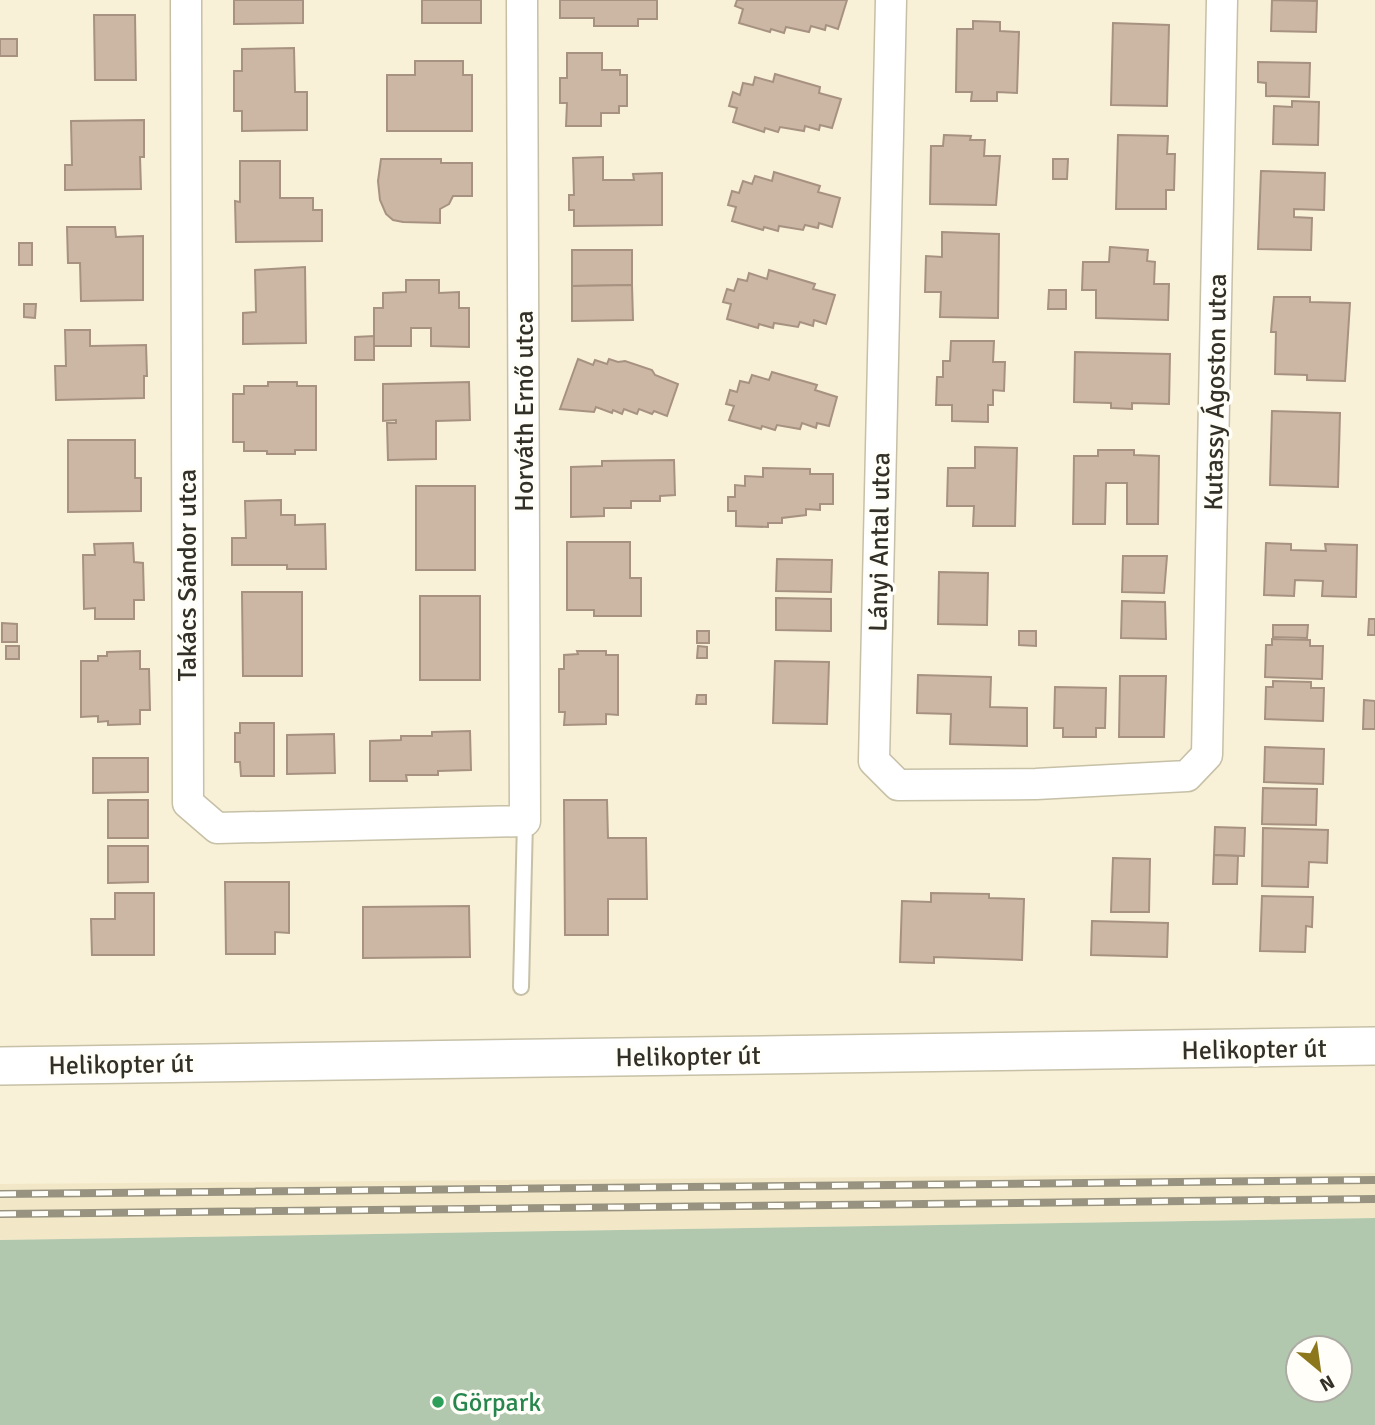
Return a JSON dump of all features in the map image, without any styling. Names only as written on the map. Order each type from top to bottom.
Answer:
[{"type":"street","name":"Takács Sándor utca","points":[[186,0],[188,803],[217,828],[525,821]]},
{"type":"street","name":"Horváth Ernő utca","points":[[522,0],[525,821]]},
{"type":"street","name":"Lányi Antal utca","points":[[891,0],[874,761],[898,785],[1036,784],[1186,776]]},
{"type":"street","name":"Kutassy Ágoston utca","points":[[1186,776],[1207,755],[1222,0]]},
{"type":"street","name":"Helikopter út","points":[[0,1066],[1375,1046]]},
{"type":"lane","points":[[521,987],[525,821]]},
{"type":"shaded area","points":[[1375,1173],[1375,1218],[0,1240],[0,1184]]},
{"type":"green space","points":[[1375,1218],[1375,1425],[0,1425],[0,1240]]},
{"type":"building","points":[[234,0],[303,0],[303,23],[234,24]]},
{"type":"building","points":[[422,0],[481,0],[481,23],[422,23]]},
{"type":"building","points":[[560,0],[657,0],[657,19],[638,19],[638,26],[594,26],[594,18],[560,18]]},
{"type":"building","points":[[737,0],[847,0],[838,29],[826,25],[825,30],[811,26],[809,32],[786,27],[784,33],[739,23],[743,9],[735,6]]},
{"type":"building","points":[[1272,0],[1317,1],[1316,32],[1271,31]]},
{"type":"building","points":[[94,15],[135,15],[136,80],[95,80]]},
{"type":"building","points":[[973,21],[1000,22],[1000,31],[1019,32],[1017,93],[997,92],[997,101],[971,101],[972,92],[956,92],[957,29],[973,29]]},
{"type":"building","points":[[1113,23],[1169,25],[1167,106],[1111,105]]},
{"type":"building","points":[[0,39],[17,39],[17,56],[0,56]]},
{"type":"building","points":[[294,48],[295,92],[307,92],[307,130],[242,131],[242,111],[234,111],[234,71],[242,71],[242,49]]},
{"type":"building","points":[[567,53],[602,53],[602,70],[620,70],[620,75],[627,75],[627,106],[619,106],[619,113],[601,113],[601,126],[566,126],[567,103],[560,103],[560,78],[567,78]]},
{"type":"building","points":[[415,61],[463,61],[463,75],[472,75],[472,131],[387,131],[387,75],[415,75]]},
{"type":"building","points":[[1258,62],[1310,63],[1309,97],[1266,96],[1266,83],[1258,82]]},
{"type":"building","points":[[775,74],[820,87],[819,93],[841,99],[832,128],[820,125],[819,130],[805,126],[804,131],[780,127],[778,132],[765,128],[764,132],[733,122],[737,108],[729,106],[733,92],[740,95],[743,83],[753,85],[755,77],[773,82]]},
{"type":"building","points":[[1292,101],[1319,102],[1318,145],[1273,144],[1274,106],[1292,107]]},
{"type":"building","points":[[144,120],[144,157],[140,157],[141,189],[65,190],[65,165],[72,165],[71,121]]},
{"type":"building","points":[[944,135],[971,136],[970,140],[985,140],[984,156],[1000,156],[996,205],[930,204],[931,146],[943,146]]},
{"type":"building","points":[[1118,135],[1168,136],[1167,154],[1175,154],[1174,190],[1166,190],[1166,209],[1116,209]]},
{"type":"building","points":[[603,157],[603,180],[634,180],[633,174],[662,173],[662,225],[574,226],[574,210],[569,210],[569,195],[574,195],[573,158]]},
{"type":"building","points":[[381,159],[441,159],[441,163],[472,163],[472,196],[453,196],[449,204],[440,209],[440,223],[393,220],[386,214],[380,200],[378,181]]},
{"type":"building","points":[[1053,159],[1068,159],[1067,179],[1053,179]]},
{"type":"building","points":[[240,161],[280,161],[280,198],[313,198],[313,210],[322,210],[322,241],[236,242],[235,201],[240,202]]},
{"type":"building","points":[[1261,171],[1325,173],[1324,210],[1294,209],[1294,217],[1312,218],[1311,250],[1258,249]]},
{"type":"building","points":[[774,172],[820,186],[818,192],[840,198],[832,227],[819,223],[818,228],[805,225],[803,230],[779,226],[778,231],[764,227],[763,230],[732,221],[736,207],[728,205],[732,191],[739,193],[743,181],[752,184],[755,176],[772,181]]},
{"type":"building","points":[[67,227],[115,227],[116,237],[143,236],[143,300],[81,301],[80,263],[68,263]]},
{"type":"building","points":[[942,232],[999,234],[998,318],[940,317],[941,292],[925,292],[926,256],[942,257]]},
{"type":"building","points":[[19,243],[32,243],[32,265],[19,265]]},
{"type":"building","points":[[1110,247],[1148,250],[1147,261],[1155,262],[1154,284],[1169,284],[1168,320],[1096,318],[1096,290],[1082,290],[1083,262],[1109,262]]},
{"type":"building","points":[[572,250],[632,250],[632,285],[572,286]]},
{"type":"building","points":[[305,267],[306,343],[243,344],[243,313],[256,312],[255,270]]},
{"type":"building","points":[[769,270],[815,284],[813,289],[835,295],[826,324],[814,320],[813,326],[800,322],[798,327],[774,323],[773,328],[759,324],[758,328],[727,319],[731,304],[723,302],[727,289],[734,291],[738,279],[747,281],[749,273],[767,279]]},
{"type":"building","points":[[406,280],[439,280],[439,293],[459,292],[459,308],[469,308],[469,347],[431,346],[431,328],[411,328],[411,346],[374,346],[374,308],[383,308],[383,293],[406,292]]},
{"type":"building","points":[[632,285],[633,320],[572,321],[572,286]]},
{"type":"building","points":[[1049,290],[1066,290],[1066,309],[1048,309]]},
{"type":"building","points":[[1274,297],[1310,297],[1310,302],[1350,303],[1345,381],[1307,380],[1307,375],[1275,374],[1276,332],[1271,332]]},
{"type":"building","points":[[24,304],[36,304],[35,318],[24,317]]},
{"type":"building","points":[[65,330],[90,330],[90,346],[146,345],[147,376],[144,376],[144,398],[56,400],[55,366],[66,366]]},
{"type":"building","points":[[374,336],[374,360],[355,360],[355,337]]},
{"type":"building","points":[[951,341],[994,341],[993,362],[1005,362],[1004,391],[993,390],[993,405],[988,405],[988,422],[952,421],[952,405],[936,405],[937,377],[943,377],[943,361],[950,361]]},
{"type":"building","points":[[1075,352],[1170,354],[1169,404],[1132,403],[1132,409],[1111,408],[1111,403],[1074,402]]},
{"type":"building","points":[[578,359],[593,365],[595,360],[607,364],[609,359],[625,361],[652,370],[655,375],[678,384],[667,416],[639,409],[637,414],[624,409],[622,414],[596,407],[594,412],[560,409]]},
{"type":"building","points":[[772,372],[817,385],[815,390],[837,397],[829,426],[817,423],[816,428],[802,423],[800,429],[777,425],[775,430],[729,420],[734,406],[726,404],[730,390],[737,392],[740,381],[749,383],[752,375],[769,380]]},
{"type":"building","points":[[268,382],[297,382],[297,386],[316,386],[316,450],[295,450],[295,454],[267,454],[267,451],[244,451],[244,442],[233,442],[233,394],[244,394],[244,386],[268,386]]},
{"type":"building","points":[[469,382],[470,420],[436,421],[436,459],[388,460],[387,423],[396,423],[396,420],[383,421],[383,384]]},
{"type":"building","points":[[1272,411],[1340,413],[1338,487],[1270,485]]},
{"type":"building","points":[[68,440],[135,440],[135,478],[141,478],[141,511],[68,512]]},
{"type":"building","points":[[975,447],[1017,448],[1015,526],[973,526],[974,506],[947,506],[948,468],[975,468]]},
{"type":"building","points":[[1098,450],[1134,450],[1134,455],[1159,456],[1158,524],[1127,524],[1127,483],[1106,483],[1105,524],[1073,524],[1074,456],[1098,456]]},
{"type":"building","points":[[674,460],[675,495],[660,496],[660,501],[631,501],[631,508],[604,508],[604,516],[571,517],[571,467],[602,466],[602,461]]},
{"type":"building","points":[[763,468],[810,469],[810,474],[833,474],[833,504],[820,504],[820,510],[806,509],[806,515],[782,518],[782,523],[768,523],[768,527],[736,526],[736,511],[728,511],[728,497],[735,497],[735,485],[745,486],[745,476],[763,477]]},
{"type":"building","points":[[416,486],[475,486],[475,570],[416,570]]},
{"type":"building","points":[[281,500],[281,515],[295,515],[295,525],[325,524],[326,569],[287,569],[287,565],[232,565],[232,538],[246,538],[245,501]]},
{"type":"building","points":[[567,542],[630,542],[630,578],[641,578],[641,616],[594,616],[594,610],[567,610]]},
{"type":"building","points":[[133,543],[134,562],[143,563],[144,600],[134,600],[134,619],[95,619],[95,608],[84,609],[83,555],[95,555],[94,544]]},
{"type":"building","points":[[1266,543],[1291,544],[1291,550],[1326,551],[1325,544],[1357,545],[1356,597],[1322,596],[1323,581],[1295,580],[1294,596],[1264,595]]},
{"type":"building","points":[[1123,556],[1167,556],[1164,593],[1122,592]]},
{"type":"building","points":[[777,559],[832,560],[831,592],[776,591]]},
{"type":"building","points":[[939,572],[988,573],[987,625],[938,624]]},
{"type":"building","points":[[242,592],[302,592],[302,676],[243,676]]},
{"type":"building","points":[[420,596],[480,596],[480,680],[420,680]]},
{"type":"building","points":[[776,598],[831,599],[831,631],[776,630]]},
{"type":"building","points":[[1122,601],[1165,602],[1166,639],[1121,638]]},
{"type":"building","points":[[1369,619],[1375,619],[1375,635],[1368,635]]},
{"type":"building","points":[[2,623],[17,624],[17,642],[2,642]]},
{"type":"building","points":[[1273,625],[1308,625],[1307,638],[1273,637]]},
{"type":"building","points":[[697,631],[709,631],[709,643],[697,643]]},
{"type":"building","points":[[1019,631],[1036,631],[1036,646],[1019,645]]},
{"type":"building","points":[[1272,639],[1310,640],[1310,646],[1323,646],[1322,679],[1265,677],[1266,645],[1272,645]]},
{"type":"building","points":[[6,646],[19,646],[19,659],[6,659]]},
{"type":"building","points":[[698,646],[707,647],[707,658],[697,658]]},
{"type":"building","points":[[140,651],[140,669],[149,669],[150,710],[140,710],[140,724],[108,725],[108,721],[98,722],[98,716],[81,717],[81,661],[98,661],[98,656],[107,656],[107,652]]},
{"type":"building","points":[[577,651],[606,651],[606,655],[618,655],[618,715],[606,714],[606,724],[564,725],[565,712],[559,712],[559,669],[564,669],[564,655],[578,654]]},
{"type":"building","points":[[775,661],[829,662],[827,724],[773,723]]},
{"type":"building","points":[[918,675],[991,677],[990,707],[1027,708],[1027,746],[950,744],[951,714],[917,713]]},
{"type":"building","points":[[1120,676],[1166,676],[1164,737],[1119,737]]},
{"type":"building","points":[[1273,681],[1311,682],[1311,688],[1324,688],[1323,721],[1265,719],[1266,687],[1273,687]]},
{"type":"building","points":[[1055,687],[1106,688],[1105,728],[1096,728],[1096,737],[1063,737],[1063,728],[1054,728]]},
{"type":"building","points":[[697,695],[706,695],[706,704],[696,704]]},
{"type":"building","points":[[1364,700],[1375,701],[1375,729],[1363,729]]},
{"type":"building","points":[[240,723],[274,723],[274,776],[241,776],[240,762],[235,762],[235,733],[240,733]]},
{"type":"building","points":[[470,731],[471,770],[438,771],[438,775],[406,775],[407,781],[370,781],[370,741],[401,740],[401,736],[432,736],[432,732]]},
{"type":"building","points":[[334,734],[335,773],[287,774],[287,735]]},
{"type":"building","points":[[1265,747],[1324,749],[1323,784],[1264,782]]},
{"type":"building","points":[[93,758],[148,758],[148,792],[93,793]]},
{"type":"building","points":[[1263,788],[1317,789],[1316,825],[1262,824]]},
{"type":"building","points":[[108,800],[148,800],[148,838],[108,838]]},
{"type":"building","points":[[564,800],[607,800],[608,838],[646,838],[647,899],[608,899],[608,935],[565,935]]},
{"type":"building","points":[[1215,827],[1245,828],[1244,856],[1214,855]]},
{"type":"building","points":[[1263,828],[1328,830],[1327,863],[1309,862],[1308,887],[1262,886]]},
{"type":"building","points":[[108,846],[148,846],[148,882],[108,883]]},
{"type":"building","points":[[1214,855],[1238,856],[1237,884],[1213,884]]},
{"type":"building","points":[[1113,858],[1150,859],[1149,912],[1111,912]]},
{"type":"building","points":[[225,882],[289,882],[289,933],[275,932],[275,954],[226,954]]},
{"type":"building","points":[[115,893],[154,893],[154,955],[92,955],[91,919],[115,919]]},
{"type":"building","points":[[931,893],[989,894],[989,898],[1024,899],[1022,960],[934,957],[934,963],[900,962],[902,901],[931,902]]},
{"type":"building","points":[[1262,896],[1313,897],[1312,927],[1306,926],[1305,952],[1260,951]]},
{"type":"building","points":[[469,906],[470,957],[363,958],[363,907]]},
{"type":"building","points":[[1092,921],[1168,923],[1167,957],[1091,955]]},
{"type":"railway","points":[[0,1194],[1375,1180]]},
{"type":"railway","points":[[0,1214],[1375,1199]]},
{"type":"place","name":"Görpark","points":[[438,1402]]}]
